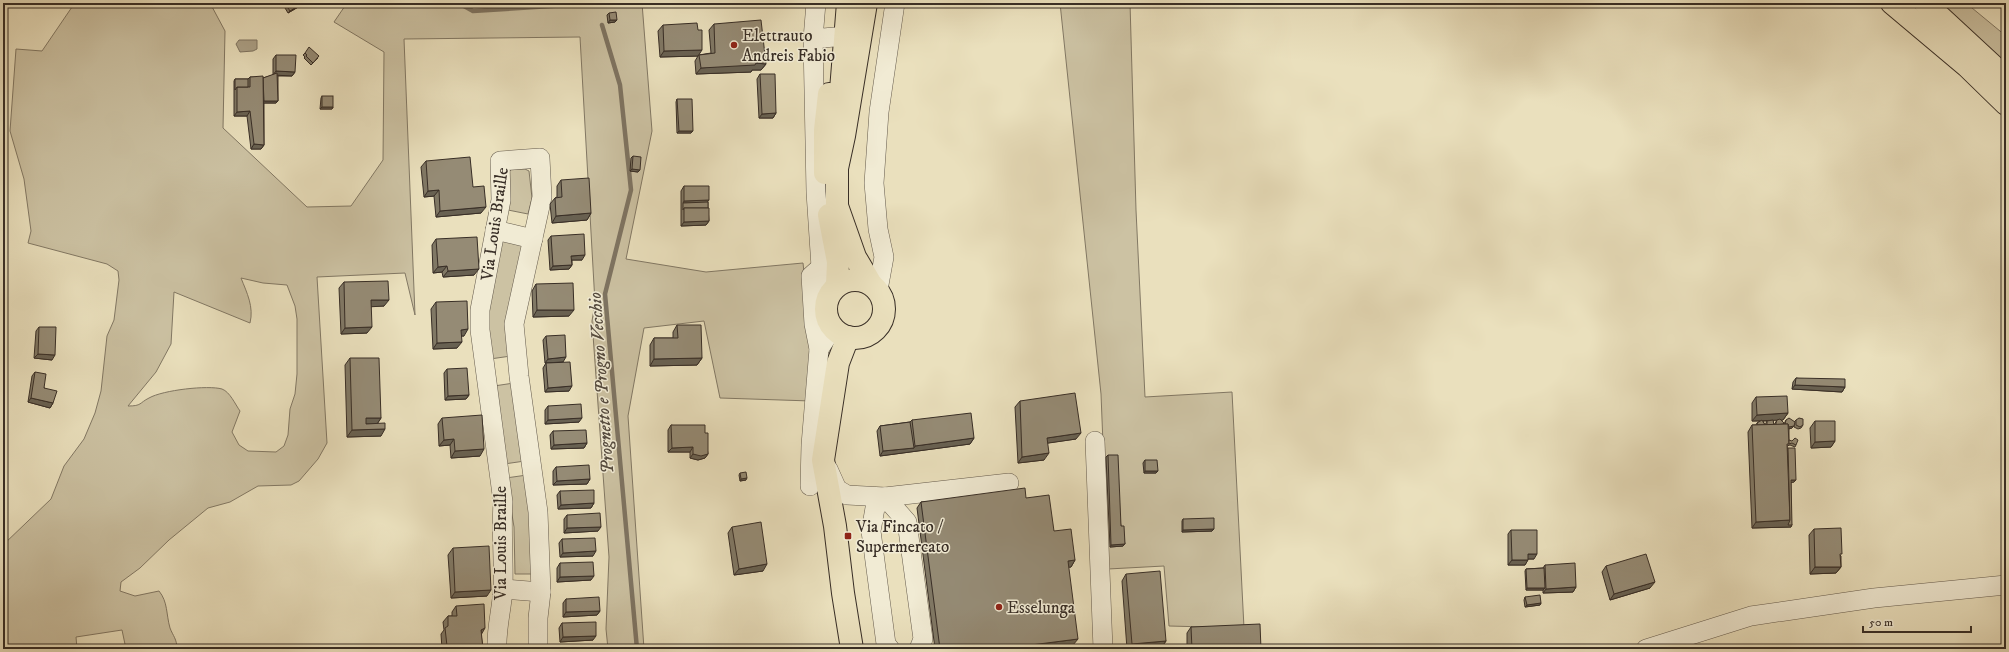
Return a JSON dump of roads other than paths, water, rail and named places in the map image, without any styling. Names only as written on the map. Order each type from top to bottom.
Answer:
[{"type":"main road","points":[[837,3],[824,38],[824,172],[830,222],[838,262],[834,288],[826,303],[826,310],[829,321],[840,332],[865,336],[879,326],[885,309],[882,298],[855,257],[837,206],[836,173],[848,3]]},
{"type":"main road","points":[[836,173],[844,136],[866,3]]},
{"type":"main road","points":[[1892,3],[1967,66],[2006,104]]},
{"type":"main road","points":[[1925,3],[2006,78]]},
{"type":"main road","points":[[834,288],[854,279],[866,281],[875,287]]},
{"type":"main road","points":[[840,332],[838,363],[823,460],[835,526],[843,593],[852,649]]},
{"type":"street","points":[[816,3],[824,38],[816,192],[821,268],[834,288]]},
{"type":"street","points":[[875,287],[884,257],[878,229],[874,183],[879,112],[896,3]]},
{"type":"street","name":"Via Louis Braille","points":[[497,649],[496,633],[503,589],[503,502],[480,330],[480,310],[500,200],[500,161],[540,158],[542,197],[514,324],[519,376],[538,512],[541,592],[538,618],[538,649]]},
{"type":"street","points":[[495,230],[533,239]]},
{"type":"street","points":[[810,486],[810,445],[819,349],[814,324],[811,276],[821,268]]},
{"type":"street","points":[[819,349],[840,332]]},
{"type":"street","points":[[1095,441],[1103,649]]},
{"type":"street","points":[[823,460],[837,488],[847,495],[885,497],[1009,482]]},
{"type":"street","points":[[885,497],[875,508],[871,531],[886,644],[890,649]]},
{"type":"street","points":[[885,497],[907,522],[923,639],[919,649]]},
{"type":"street","points":[[1646,649],[1751,616],[1874,598],[2006,585]]},
{"type":"street","points":[[503,589],[541,592]]},
{"type":"waterway","name":"Prognetto e Progno Vecchio","points":[[462,3],[464,6],[473,11],[598,3]]},
{"type":"waterway","name":"Prognetto e Progno Vecchio","points":[[602,25],[620,85],[631,190],[605,294],[637,649]]},
{"type":"place","name":"Elettrauto Andreis Fabio","points":[[734,45]]},
{"type":"place","name":"Via Fincato / Supermercato","points":[[848,536]]},
{"type":"place","name":"Esselunga","points":[[999,607]]}]
